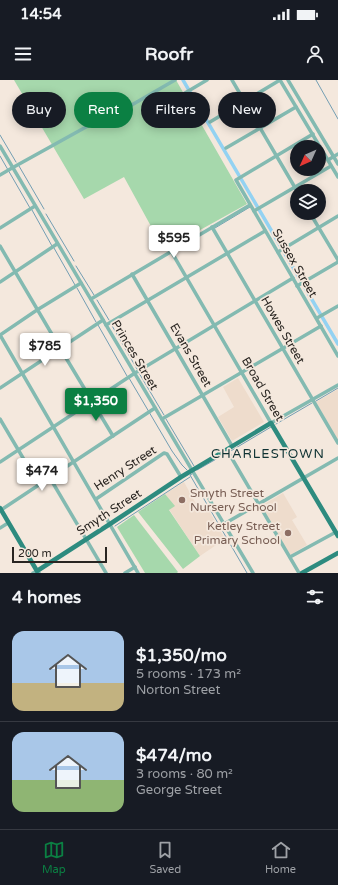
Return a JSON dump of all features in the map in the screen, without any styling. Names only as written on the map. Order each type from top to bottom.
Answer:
[{"type":"main road","name":"Smyth Street","points":[[36,572],[192,470],[271,423]]},
{"type":"main road","name":"Broad Street","points":[[271,423],[337,533]]},
{"type":"main road","points":[[1,509],[36,572]]},
{"type":"main road","points":[[303,573],[338,553]]},
{"type":"street","points":[[0,176],[11,168],[95,122],[97,125],[175,80]]},
{"type":"street","points":[[187,92],[208,80]]},
{"type":"street","points":[[232,80],[239,92]]},
{"type":"street","points":[[259,92],[280,80],[338,177]]},
{"type":"street","points":[[288,80],[338,164]]},
{"type":"street","points":[[276,119],[296,107]]},
{"type":"street","points":[[210,122],[218,117]]},
{"type":"street","points":[[226,148],[260,128],[293,184]]},
{"type":"street","points":[[276,156],[312,134]]},
{"type":"street","name":"Princes Street","points":[[0,146],[34,207],[80,284],[91,299],[253,573]]},
{"type":"street","points":[[328,160],[338,154]]},
{"type":"street","name":"Sussex Street","points":[[276,156],[236,180],[293,278],[299,285],[321,326],[336,346],[338,356]]},
{"type":"street","points":[[304,184],[331,166]]},
{"type":"street","points":[[254,211],[290,192]]},
{"type":"street","points":[[91,299],[250,205]]},
{"type":"street","points":[[0,228],[34,207]]},
{"type":"street","points":[[278,252],[338,216]]},
{"type":"street","points":[[299,285],[338,261],[314,220]]},
{"type":"street","name":"Howes Street","points":[[212,227],[338,444]]},
{"type":"street","points":[[106,325],[265,231]]},
{"type":"street","points":[[0,282],[56,244]]},
{"type":"street","points":[[0,246],[113,436]]},
{"type":"street","name":"Broad Street","points":[[171,251],[271,423]]},
{"type":"street","name":"Evans Street","points":[[132,274],[232,446]]},
{"type":"street","points":[[0,462],[134,373],[293,278]]},
{"type":"street","points":[[80,284],[0,335],[138,573]]},
{"type":"street","points":[[318,318],[338,306]]},
{"type":"street","points":[[0,388],[103,320]]},
{"type":"street","points":[[162,419],[321,326]]},
{"type":"street","points":[[271,423],[338,385]]},
{"type":"street","points":[[1,509],[155,408]]},
{"type":"street","points":[[0,419],[39,485]]},
{"type":"street","points":[[226,450],[290,557],[303,573]]},
{"type":"street","name":"Henry Street","points":[[96,499],[164,453],[181,477]]},
{"type":"street","points":[[224,524],[338,458]]},
{"type":"street","points":[[50,478],[106,573]]},
{"type":"street","points":[[0,528],[8,523]]},
{"type":"street","points":[[290,557],[337,533]]},
{"type":"street","points":[[125,573],[135,567]]},
{"type":"shaded area","points":[[238,378],[264,422],[232,441],[218,417],[234,407],[223,387]]},
{"type":"shaded area","points":[[338,389],[338,440],[316,402]]},
{"type":"shaded area","points":[[184,482],[201,513],[208,509],[225,539],[200,556],[169,509],[174,506],[165,494]]},
{"type":"shaded area","name":"Ketley Street Primary School","points":[[283,493],[297,517],[292,520],[307,545],[290,555],[261,506]]},
{"type":"green space","points":[[14,80],[176,80],[183,92],[141,92],[141,128],[203,128],[247,204],[164,250],[124,177],[84,199],[42,128],[66,128],[66,92],[21,92]]},
{"type":"green space","points":[[165,494],[175,506],[169,510],[200,556],[183,569],[138,512]]},
{"type":"green space","points":[[134,515],[178,572],[177,573],[145,573],[117,527]]},
{"type":"waterway","points":[[183,80],[338,344]]},
{"type":"waterway","points":[[316,80],[338,119]]},
{"type":"waterway","points":[[0,135],[16,162]]},
{"type":"waterway","points":[[0,156],[30,208]]},
{"type":"waterway","points":[[19,166],[44,209]]},
{"type":"waterway","points":[[215,228],[250,207]]},
{"type":"waterway","points":[[32,210],[52,246]]},
{"type":"waterway","points":[[46,214],[74,261]]},
{"type":"waterway","points":[[54,248],[75,285]]},
{"type":"waterway","points":[[76,266],[94,295]]},
{"type":"waterway","points":[[77,288],[96,322]]},
{"type":"waterway","points":[[97,300],[109,320]]},
{"type":"waterway","points":[[111,324],[137,369]]},
{"type":"waterway","points":[[98,325],[127,376]]},
{"type":"waterway","points":[[139,373],[164,415]]},
{"type":"waterway","points":[[129,378],[172,451],[187,470]]},
{"type":"waterway","points":[[316,401],[338,388]]},
{"type":"waterway","points":[[276,424],[312,403]]},
{"type":"waterway","points":[[166,419],[194,466]]},
{"type":"waterway","points":[[229,452],[271,427]]},
{"type":"waterway","points":[[197,470],[227,453]]},
{"type":"waterway","points":[[192,474],[190,475],[247,573]]},
{"type":"waterway","points":[[115,526],[190,477]]},
{"type":"place","name":"Smyth Street Nursery School","points":[[182,500]]},
{"type":"place","name":"Ketley Street Primary School","points":[[288,533]]},
{"type":"district","name":"CHARLESTOWN","points":[[268,453]]}]
